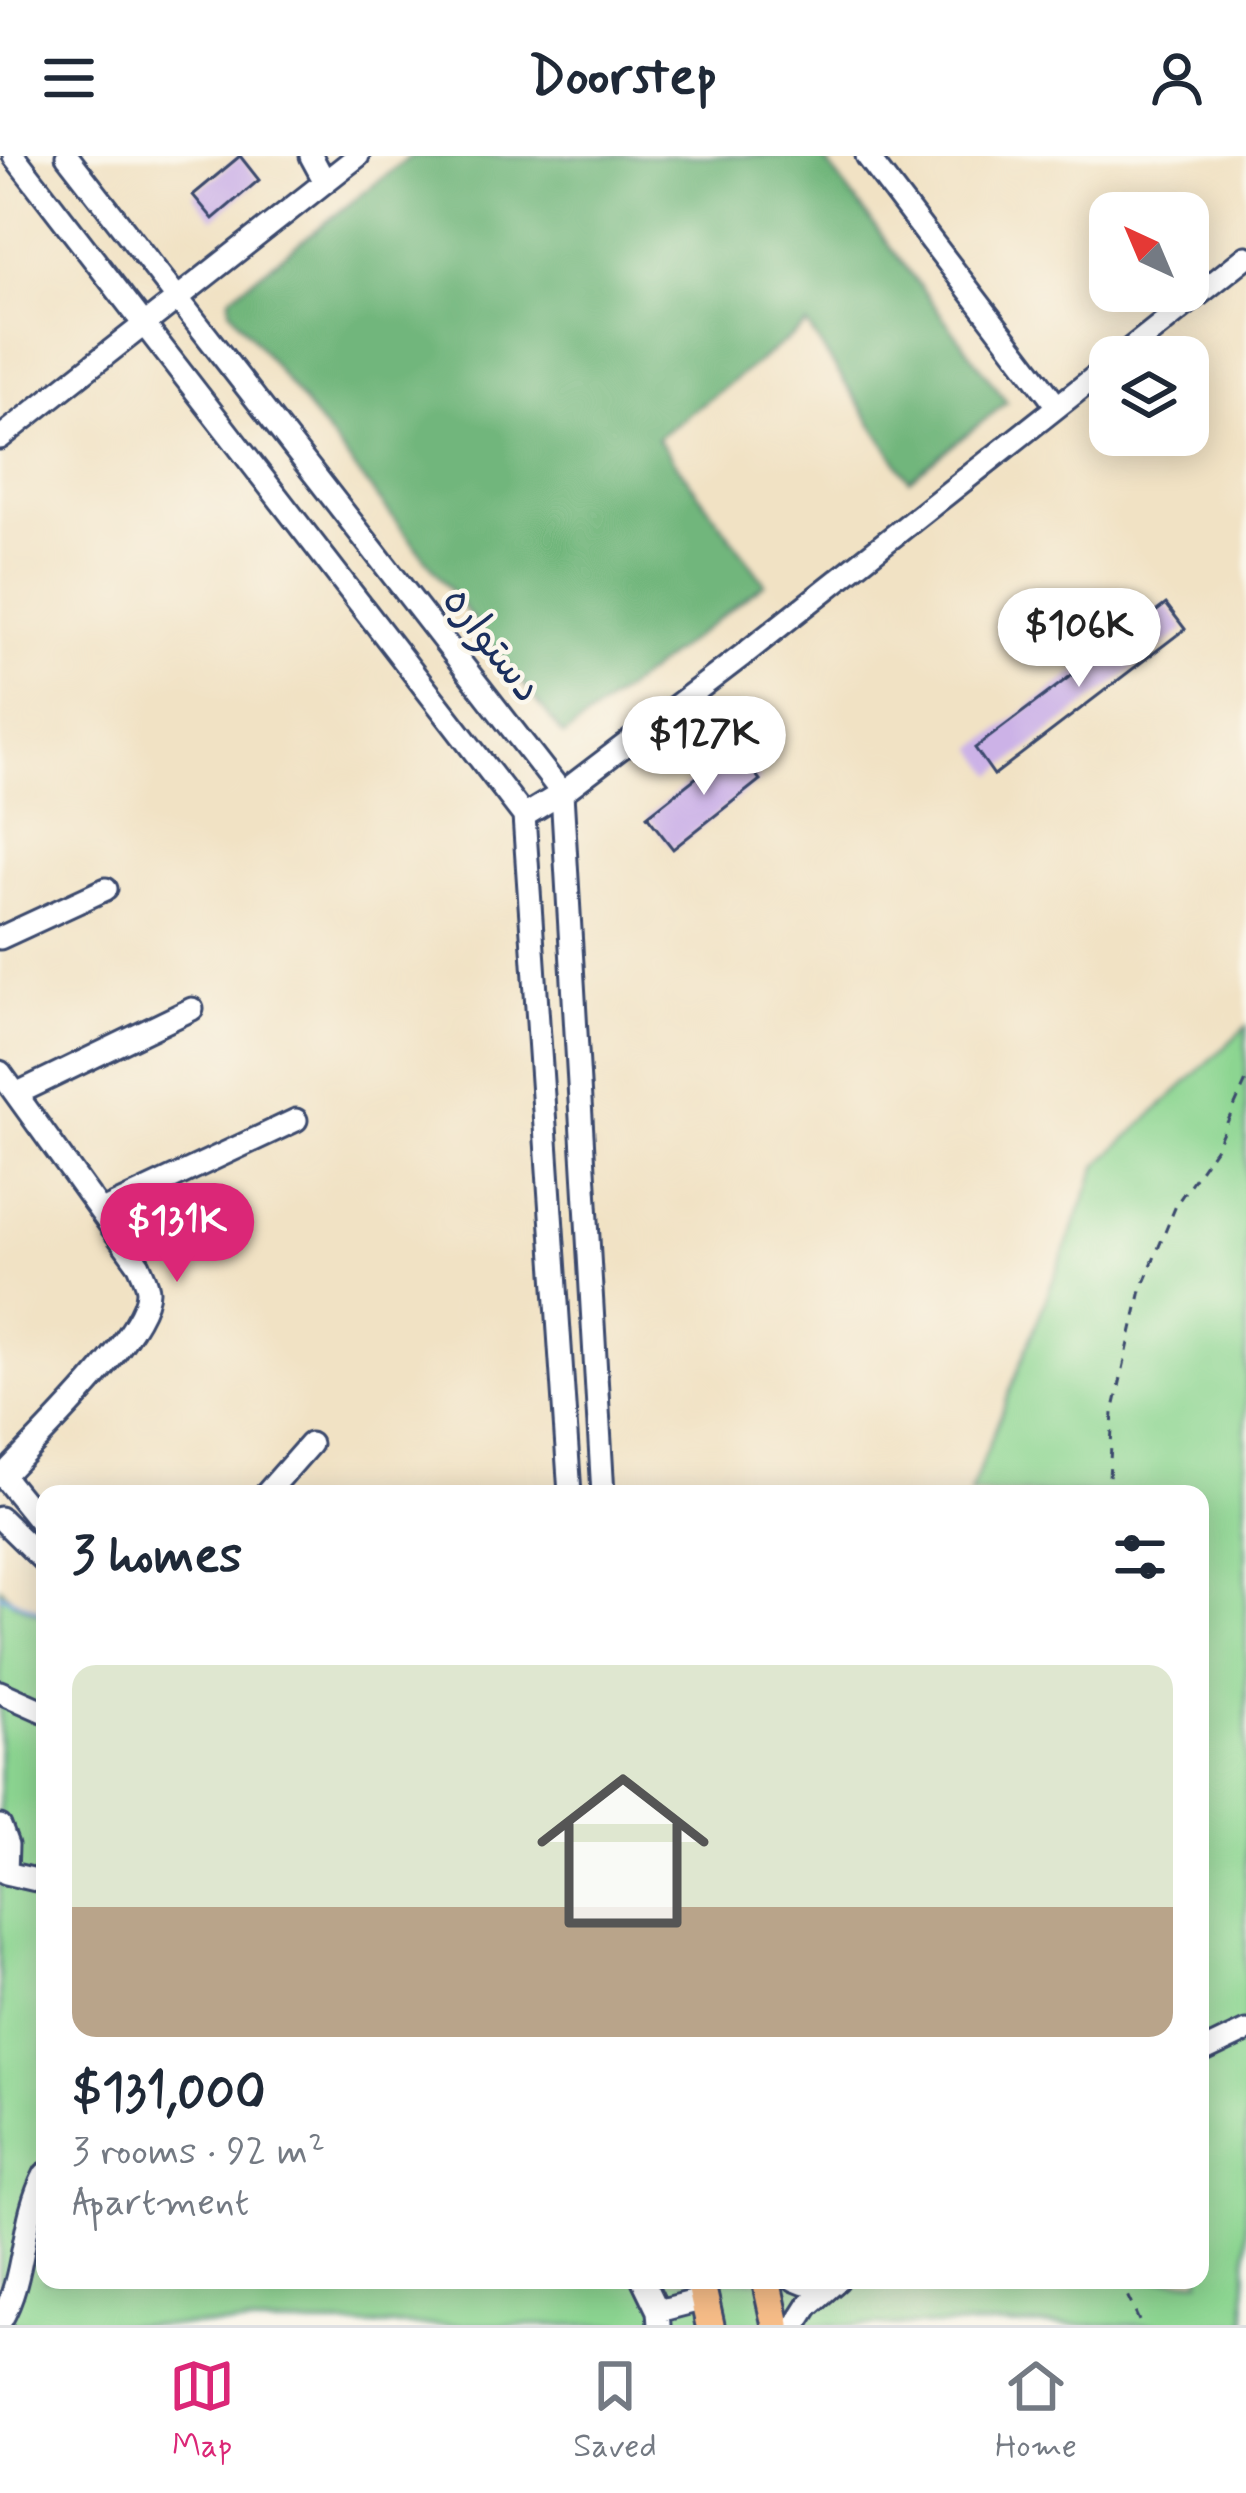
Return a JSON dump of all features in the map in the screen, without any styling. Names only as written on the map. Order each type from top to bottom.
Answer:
[{"type":"main road","points":[[768,2289],[776,2325]]},
{"type":"street","points":[[14,156],[524,817],[569,1485]]},
{"type":"street","name":"دستواره","points":[[67,156],[562,793]]},
{"type":"street","points":[[311,156],[325,182]]},
{"type":"street","points":[[0,438],[358,156]]},
{"type":"street","points":[[867,156],[1057,406]]},
{"type":"street","points":[[1146,336],[1246,257]]},
{"type":"street","points":[[524,817],[562,793],[1089,381]]},
{"type":"street","points":[[562,793],[602,1485]]},
{"type":"street","points":[[0,938],[106,889]]},
{"type":"street","points":[[16,1094],[192,1010]]},
{"type":"street","points":[[0,1072],[140,1264],[149,1289],[143,1312],[127,1339],[3,1476],[36,1517]]},
{"type":"street","points":[[103,1211],[296,1120]]},
{"type":"street","points":[[274,1485],[310,1444]]},
{"type":"street","points":[[0,1518],[36,1553]]},
{"type":"street","points":[[0,1692],[36,1708]]},
{"type":"street","points":[[0,1826],[7,1846],[3,1872],[36,1880]]},
{"type":"street","points":[[1209,2049],[1246,2031]]},
{"type":"street","points":[[0,2322],[13,2301],[27,2218],[36,2196]]},
{"type":"street","points":[[647,2289],[658,2318],[705,2301]]},
{"type":"street","points":[[796,2325],[828,2289]]},
{"type":"path","points":[[1109,1485],[1114,1412],[1141,1290],[1177,1204],[1215,1149],[1246,1081]]},
{"type":"path","points":[[1124,2289],[1141,2325]]},
{"type":"green space","points":[[411,156],[822,156],[1007,402],[909,480],[807,325],[657,438],[765,583],[564,736],[230,309],[230,297]]},
{"type":"green space","points":[[1246,1027],[1246,2325],[0,2325],[0,1587],[15,1603],[36,1613],[36,2289],[1209,2289],[1209,1485],[974,1485],[1098,1165]]},
{"type":"building","points":[[240,156],[259,180],[213,219],[193,195]]},
{"type":"building","points":[[1166,604],[1185,629],[994,775],[975,748]]},
{"type":"building","points":[[735,747],[760,780],[673,849],[647,816]]},
{"type":"waterway","points":[[0,1594],[36,1609]]}]
